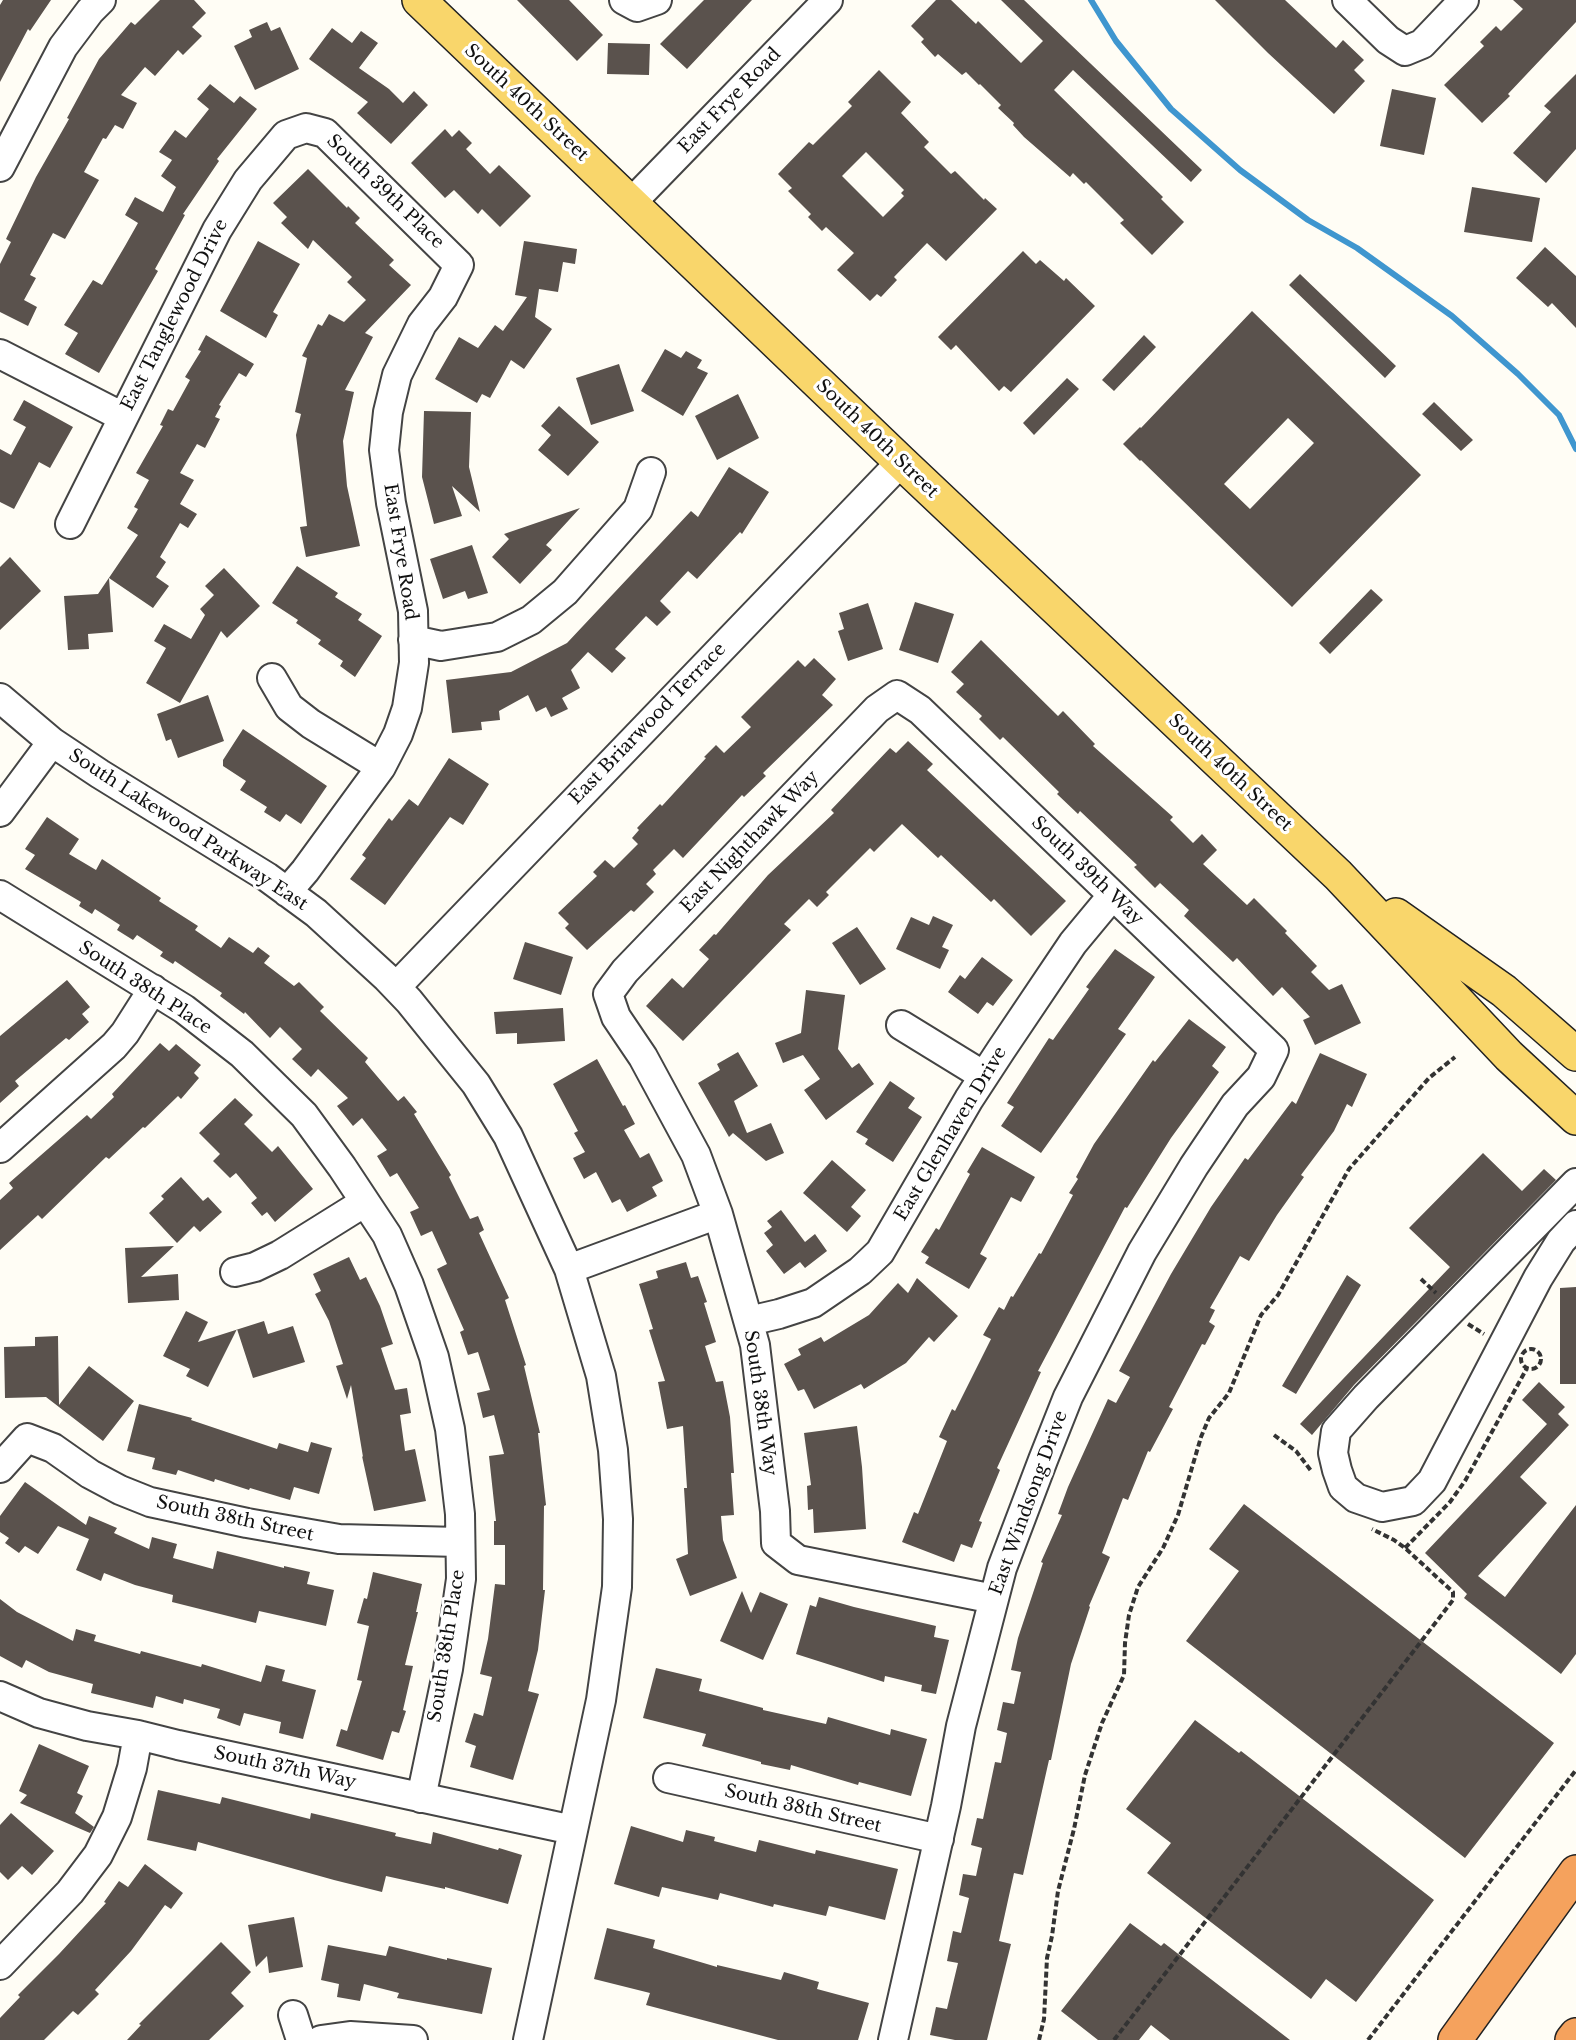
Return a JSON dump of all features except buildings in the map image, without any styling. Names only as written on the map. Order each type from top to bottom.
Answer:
[{"type":"highway","points":[[1455,2040],[1576,1872]]},
{"type":"highway","points":[[1572,2040],[1576,2035]]},
{"type":"main road","name":"South 40th Street","points":[[419,0],[901,462],[1338,875],[1509,1056],[1576,1118]]},
{"type":"main road","name":"South 40th Street","points":[[1338,875],[1504,991],[1576,1054]]},
{"type":"street","points":[[0,167],[63,47],[101,0]]},
{"type":"street","name":"East Frye Road","points":[[632,202],[828,0]]},
{"type":"street","points":[[1347,0],[1388,40],[1405,51],[1422,44],[1464,0]]},
{"type":"street","name":"South 39th Place","points":[[306,128],[325,133],[459,264]]},
{"type":"street","name":"East Tanglewood Drive","points":[[70,524],[217,230],[242,190],[286,135],[306,128]]},
{"type":"street","name":"East Frye Road","points":[[287,892],[305,871],[381,766],[398,734],[407,708],[414,663],[413,610],[391,502],[384,450],[388,411],[397,375],[422,324],[443,297],[459,264]]},
{"type":"street","points":[[0,354],[123,417]]},
{"type":"street","name":"East Briarwood Terrace","points":[[396,987],[901,462]]},
{"type":"street","points":[[413,640],[441,646],[497,637],[531,620],[565,592],[638,509],[651,472]]},
{"type":"street","points":[[272,678],[289,707],[311,724],[381,766]]},
{"type":"street","name":"South 39th Way","points":[[897,695],[920,710],[1274,1050]]},
{"type":"street","name":"East Nighthawk Way","points":[[608,994],[625,971],[877,709],[897,695]]},
{"type":"street","name":"South Lakewood Parkway East","points":[[0,698],[52,742],[267,877],[316,913],[396,987],[476,1084],[508,1136],[569,1269],[601,1376],[613,1450],[618,1519],[617,1587],[601,1700],[528,2040]]},
{"type":"street","points":[[0,812],[52,742]]},
{"type":"street","name":"South 38th Place","points":[[0,895],[184,1009],[242,1054],[304,1115],[387,1235],[405,1275],[434,1357],[450,1429],[460,1514],[461,1579],[448,1669],[421,1798]]},
{"type":"street","name":"East Glenhaven Drive","points":[[749,1321],[813,1303],[860,1271],[880,1252],[984,1076],[1073,943],[1112,896]]},
{"type":"street","points":[[0,1148],[114,1046],[153,989]]},
{"type":"street","name":"South 38th Way","points":[[608,994],[616,1017],[643,1057],[696,1155],[718,1214],[749,1321],[760,1375],[775,1510],[776,1543],[798,1560],[994,1599]]},
{"type":"street","points":[[901,1025],[984,1076]]},
{"type":"street","name":"East Windsong Drive","points":[[893,2040],[939,1839],[961,1726],[1002,1568],[1043,1460],[1068,1397],[1142,1252],[1194,1166],[1235,1106],[1261,1077],[1274,1050]]},
{"type":"street","points":[[1576,1183],[1374,1389],[1336,1431],[1333,1453],[1343,1487],[1356,1498],[1382,1507],[1413,1501],[1432,1481],[1538,1278],[1561,1241],[1576,1225]]},
{"type":"street","points":[[235,1272],[255,1267],[280,1255],[365,1202]]},
{"type":"street","points":[[569,1269],[718,1214]]},
{"type":"street","name":"South 38th Street","points":[[0,1468],[27,1438],[53,1448],[90,1474],[120,1490],[150,1502],[247,1523],[339,1539],[459,1542]]},
{"type":"street","name":"South 37th Way","points":[[0,1696],[39,1713],[87,1726],[138,1735],[573,1830]]},
{"type":"street","points":[[0,1965],[70,1892],[98,1855],[117,1817],[132,1768],[138,1735]]},
{"type":"street","name":"South 38th Street","points":[[668,1778],[939,1839]]},
{"type":"street","points":[[321,2040],[350,2036],[413,2040]]},
{"type":"path","points":[[1040,2040],[1044,2019],[1047,1958],[1058,1892],[1085,1775],[1102,1723],[1124,1675],[1125,1643],[1138,1587],[1163,1548],[1178,1515],[1201,1437],[1209,1418],[1229,1393],[1261,1316],[1278,1295],[1349,1169],[1429,1078],[1455,1057]]},
{"type":"path","points":[[1530,1348],[1535,1349],[1541,1355],[1540,1364],[1532,1369],[1523,1366],[1520,1357],[1530,1348]]},
{"type":"path","points":[[1114,2040],[1453,1600],[1453,1592],[1405,1548]]},
{"type":"path","points":[[1368,2040],[1576,1770]]},
{"type":"waterway","points":[[1091,0],[1116,41],[1171,109],[1240,170],[1308,220],[1357,248],[1452,316],[1518,374],[1559,415],[1576,449]]}]
